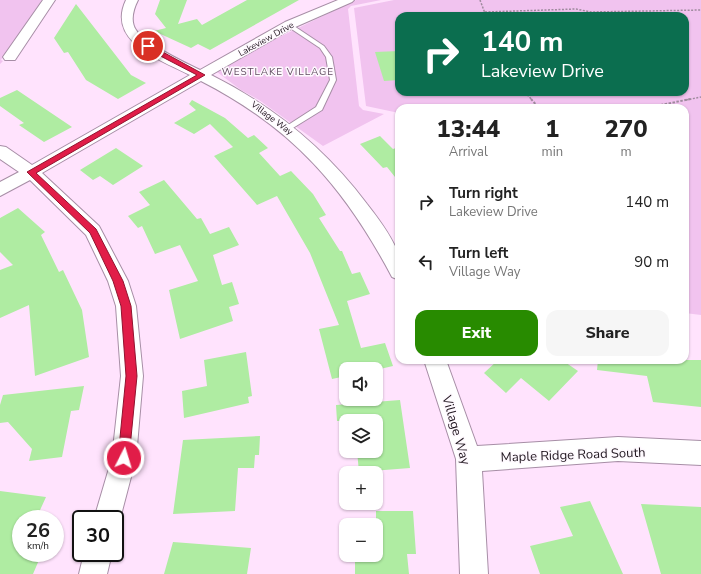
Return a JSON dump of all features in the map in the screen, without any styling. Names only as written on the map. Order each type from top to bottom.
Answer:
[{"type":"street","points":[[10,57],[49,0]]},
{"type":"street","name":"Village Way","points":[[132,0],[125,15],[128,26],[135,39],[252,103],[288,129],[333,173],[362,211],[395,265]]},
{"type":"street","name":"Lakeview Drive","points":[[0,190],[289,25],[348,0]]},
{"type":"street","points":[[0,151],[31,172],[93,231],[118,281],[126,306],[132,376],[124,458],[110,510]]},
{"type":"street","name":"Village Way","points":[[436,364],[469,459],[474,574]]},
{"type":"street","name":"Maple Ridge Road South","points":[[469,459],[618,449],[701,453]]},
{"type":"street","points":[[92,574],[95,562]]},
{"type":"lane","points":[[288,129],[319,108],[333,80],[329,57],[322,47],[289,25]]},
{"type":"path","points":[[480,0],[485,12],[576,9],[605,12],[701,10]]},
{"type":"path","points":[[528,96],[536,104]]},
{"type":"path","points":[[665,104],[701,97]]},
{"type":"shaded area","points":[[0,0],[42,0],[1,60],[3,61],[0,64]]},
{"type":"shaded area","points":[[356,0],[381,0],[351,6],[348,9],[359,106],[363,110],[384,114],[323,146],[217,72],[265,44]]},
{"type":"shaded area","points":[[394,0],[701,0],[701,315],[689,314],[689,104],[395,104],[395,112],[366,106],[354,8]]},
{"type":"building","points":[[160,0],[187,0],[178,24],[197,19],[202,25],[247,0],[299,0],[210,50],[198,44],[191,48],[154,31],[166,28],[155,14]]},
{"type":"building","points":[[76,4],[131,75],[146,83],[118,99],[86,80],[68,52],[64,53],[54,38]]},
{"type":"building","points":[[395,51],[395,80],[384,81],[375,52]]},
{"type":"building","points":[[17,90],[72,127],[44,142],[19,125],[24,123],[0,106],[0,98]]},
{"type":"building","points":[[192,100],[225,118],[248,138],[254,135],[268,148],[259,153],[280,176],[291,171],[313,194],[326,215],[319,218],[340,251],[342,251],[352,274],[360,272],[370,294],[347,301],[361,348],[385,343],[393,366],[383,368],[383,362],[339,362],[339,378],[332,379],[319,329],[339,325],[310,253],[277,196],[257,205],[214,156],[233,147],[210,124],[194,134],[174,123],[196,110],[189,104]]},
{"type":"building","points":[[380,136],[393,149],[395,148],[395,177],[387,167],[383,168],[360,144]]},
{"type":"building","points":[[116,148],[143,166],[113,185],[100,176],[93,180],[80,170]]},
{"type":"building","points":[[164,180],[197,219],[201,218],[210,234],[229,227],[239,245],[213,255],[222,285],[232,282],[239,304],[229,307],[233,321],[180,339],[169,290],[198,281],[180,245],[155,254],[142,226],[138,228],[128,216],[150,205],[139,192]]},
{"type":"building","points":[[18,208],[45,232],[41,235],[59,272],[63,270],[82,310],[89,357],[35,376],[29,305],[0,318],[0,270],[13,265],[0,252],[0,218]]},
{"type":"building","points":[[246,352],[252,396],[248,397],[249,403],[184,418],[182,391],[207,386],[204,360]]},
{"type":"building","points":[[689,360],[701,360],[701,407],[653,402],[647,376],[597,370],[598,364],[689,364]]},
{"type":"building","points":[[494,364],[568,364],[578,371],[549,401],[521,378],[506,393],[484,373]]},
{"type":"building","points":[[84,386],[79,410],[71,411],[62,457],[29,461],[32,449],[8,422],[0,423],[0,405],[3,395]]},
{"type":"building","points":[[400,400],[410,468],[383,470],[383,466],[358,466],[358,458],[383,458],[383,414],[339,414],[339,421],[337,421],[336,405],[383,406],[383,401]]},
{"type":"building","points":[[260,436],[259,455],[255,455],[254,468],[238,468],[235,511],[173,514],[183,440]]},
{"type":"building","points":[[0,491],[46,497],[40,510],[12,510],[12,562],[38,562],[33,574],[0,574]]},
{"type":"building","points":[[590,501],[623,574],[540,574],[530,546],[573,536],[560,507]]},
{"type":"building","points":[[641,504],[701,507],[701,574],[661,574]]},
{"type":"building","points":[[376,511],[413,511],[416,554],[407,554],[409,574],[355,574],[355,562],[383,562],[383,518],[376,518]]},
{"type":"building","points":[[173,542],[251,548],[247,574],[164,574]]},
{"type":"district","name":"WESTLAKE VILLAGE","points":[[278,71]]},
{"type":"route","points":[[124,458],[132,376],[126,306],[118,281],[93,231],[31,172],[201,75],[160,54],[148,46]]}]
